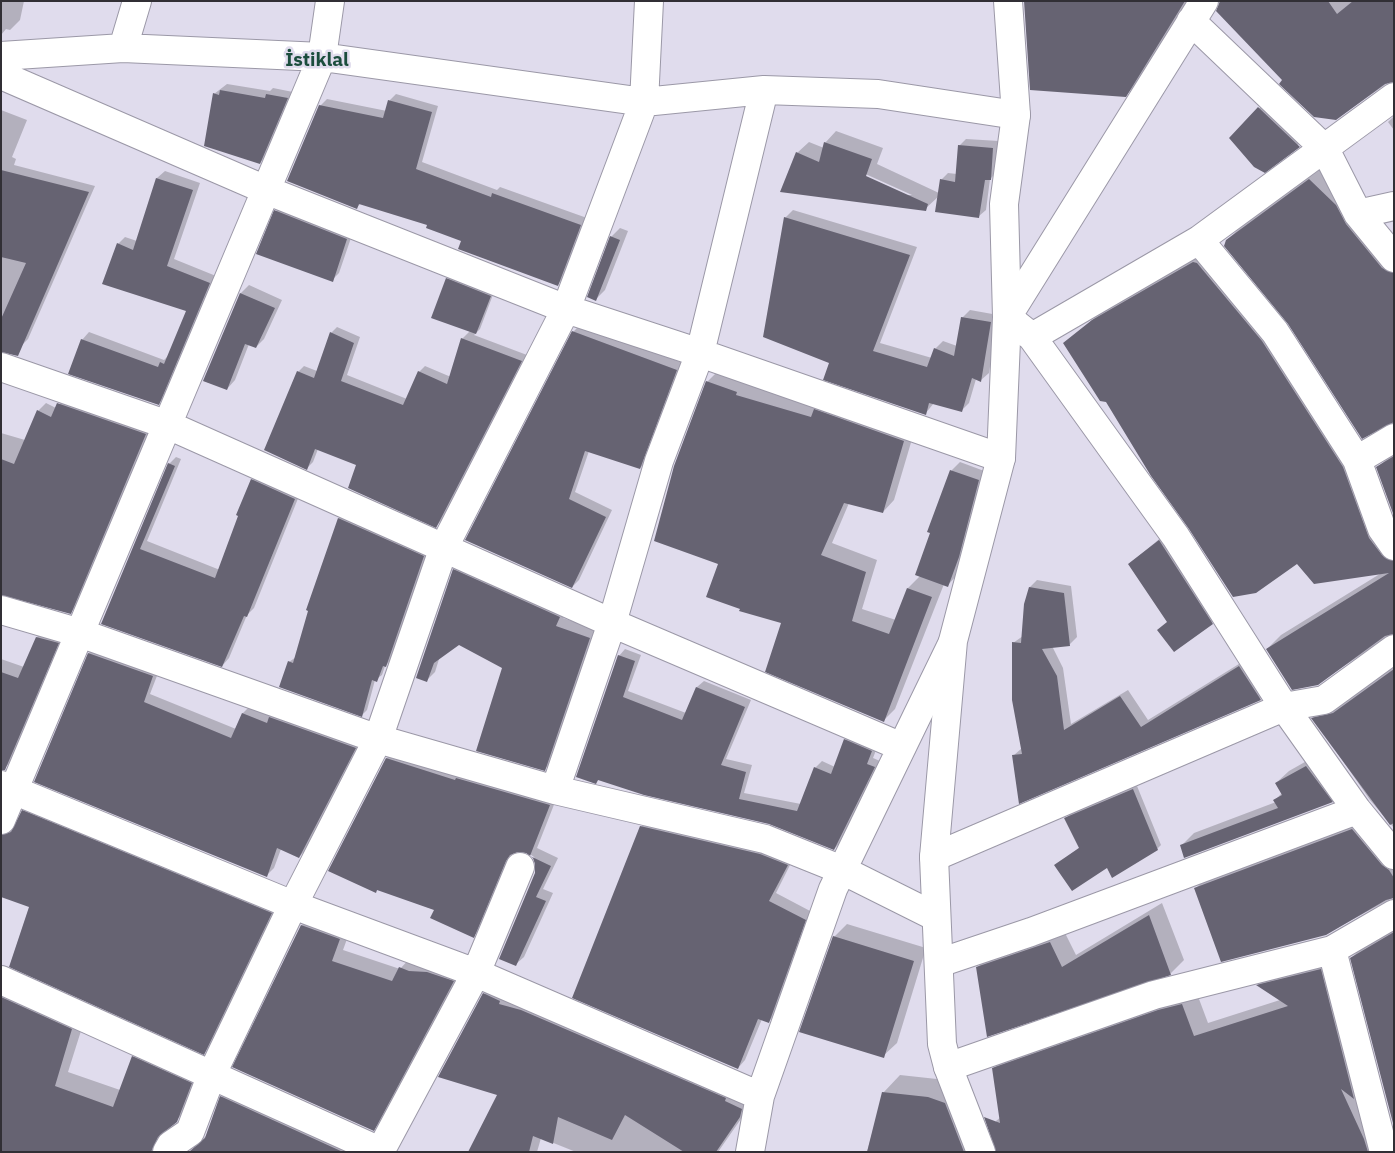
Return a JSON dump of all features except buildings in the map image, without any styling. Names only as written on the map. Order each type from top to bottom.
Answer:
[{"type":"street","points":[[123,48],[137,1]]},
{"type":"street","points":[[1,820],[8,788],[80,633],[322,57],[330,1]]},
{"type":"street","points":[[167,1152],[171,1145],[190,1132],[212,1074],[293,905],[378,739],[444,547],[566,309],[644,102],[649,1]]},
{"type":"street","points":[[981,1152],[948,1067],[942,1044],[934,857],[953,641],[1001,458],[1007,317],[1004,204],[1016,115],[1008,1]]},
{"type":"street","points":[[1007,317],[1197,11],[1325,149],[1358,214],[1394,258]]},
{"type":"street","points":[[1,56],[123,48],[322,57],[644,102],[764,90],[878,94],[1016,115]]},
{"type":"street","points":[[1,75],[266,190],[566,309],[700,353],[1001,458]]},
{"type":"street","points":[[555,790],[612,623],[659,461],[700,353],[764,90]]},
{"type":"street","points":[[1032,337],[1199,240],[1394,97]]},
{"type":"street","points":[[1358,214],[1394,206]]},
{"type":"street","points":[[1199,240],[1275,332],[1356,460],[1382,529],[1394,546]]},
{"type":"street","points":[[1007,317],[1032,337],[1176,538],[1284,708],[1357,810],[1394,855]]},
{"type":"street","points":[[1,367],[168,425],[612,623],[902,747]]},
{"type":"street","points":[[1356,460],[1394,438]]},
{"type":"street","points":[[1,610],[80,633],[378,739],[555,790],[765,839],[842,870],[936,917]]},
{"type":"street","points":[[750,1152],[760,1096],[842,870],[953,641]]},
{"type":"street","points":[[934,857],[1284,708],[1324,700],[1394,649]]},
{"type":"street","points":[[8,788],[293,905],[476,972],[760,1096]]},
{"type":"street","points":[[939,963],[1030,932],[1357,810]]},
{"type":"street","points":[[1,980],[381,1152],[476,972],[520,867]]},
{"type":"street","points":[[948,1067],[1154,995],[1332,950],[1394,914]]},
{"type":"street","points":[[1332,950],[1384,1152]]},
{"type":"district","name":"İstiklal","points":[[317,61]]}]
